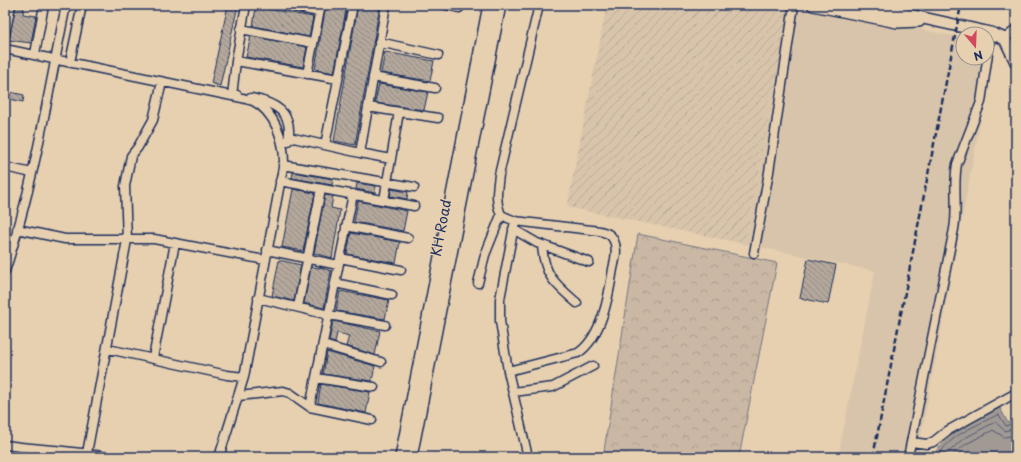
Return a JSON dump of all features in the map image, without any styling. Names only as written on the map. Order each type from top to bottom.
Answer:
[{"type":"main road","name":"KH Road","points":[[402,457],[489,5]]},
{"type":"main road","name":"KH Road","points":[[412,457],[500,5]]},
{"type":"main road","points":[[813,5],[898,22],[932,21]]},
{"type":"main road","points":[[864,5],[957,26]]},
{"type":"main road","points":[[995,35],[1004,39],[1016,62]]},
{"type":"street","points":[[34,54],[44,5]]},
{"type":"street","points":[[5,271],[32,173],[66,5]]},
{"type":"street","points":[[70,62],[82,5]]},
{"type":"street","points":[[232,96],[236,61],[246,5]]},
{"type":"street","points":[[284,5],[320,8],[308,74]]},
{"type":"street","points":[[325,145],[353,5]]},
{"type":"street","points":[[360,153],[386,5]]},
{"type":"street","points":[[446,5],[459,8],[462,5]]},
{"type":"street","points":[[539,5],[499,175],[496,198],[501,215],[542,245],[589,262]]},
{"type":"street","points":[[754,253],[769,172],[794,5]]},
{"type":"street","points":[[5,35],[9,7]]},
{"type":"street","points":[[241,29],[313,43]]},
{"type":"street","points":[[1004,39],[1016,29]]},
{"type":"street","points":[[379,42],[438,55]]},
{"type":"street","points":[[5,48],[232,96],[253,102],[264,109],[273,120],[284,148],[284,164]]},
{"type":"street","points":[[236,61],[338,79]]},
{"type":"street","points":[[908,457],[956,218],[955,174],[957,164],[981,102],[986,66]]},
{"type":"street","points":[[373,77],[435,88]]},
{"type":"street","points":[[87,453],[108,349],[127,240],[125,186],[131,156],[153,120],[162,82]]},
{"type":"street","points":[[219,457],[244,377],[289,137],[285,116],[275,105],[249,97],[232,96]]},
{"type":"street","points":[[368,107],[438,118]]},
{"type":"street","points":[[384,200],[399,112]]},
{"type":"street","points":[[289,137],[391,159]]},
{"type":"street","points":[[284,164],[414,187]]},
{"type":"street","points":[[5,167],[32,173]]},
{"type":"street","points":[[280,181],[414,206]]},
{"type":"street","points":[[298,307],[321,189]]},
{"type":"street","points":[[310,407],[352,194]]},
{"type":"street","points":[[478,283],[484,255],[501,215]]},
{"type":"street","points":[[514,225],[500,299],[500,321],[508,371],[528,457]]},
{"type":"street","points":[[508,371],[578,353],[583,350],[595,332],[608,304],[616,253],[615,242],[610,234],[600,231],[514,225]]},
{"type":"street","points":[[346,226],[408,238]]},
{"type":"street","points":[[17,229],[65,239],[154,239],[265,260]]},
{"type":"street","points":[[153,358],[175,243]]},
{"type":"street","points":[[542,245],[543,263],[548,274],[577,303]]},
{"type":"street","points":[[267,250],[307,258],[401,270]]},
{"type":"street","points":[[335,283],[392,295]]},
{"type":"street","points":[[258,298],[329,315],[385,325]]},
{"type":"street","points":[[322,345],[381,362]]},
{"type":"street","points":[[108,349],[226,375],[244,377]]},
{"type":"street","points":[[513,392],[552,387],[593,366]]},
{"type":"street","points":[[316,378],[374,387]]},
{"type":"street","points":[[239,396],[283,391],[290,393],[310,407],[372,420]]},
{"type":"street","points":[[912,442],[927,444],[933,442],[947,431],[1016,393]]},
{"type":"street","points":[[5,445],[76,454],[87,453],[106,457]]},
{"type":"shaded area","points":[[607,5],[791,5],[745,244],[567,207]]},
{"type":"shaded area","points":[[791,5],[800,5],[955,36],[955,66],[991,66],[917,457],[838,457],[875,271],[745,244]]},
{"type":"green space","points":[[638,234],[777,263],[739,457],[603,457]]},
{"type":"water","points":[[1000,408],[1008,423],[1016,418],[1016,457],[934,457],[938,449],[952,435]]},
{"type":"building","points":[[16,5],[24,5],[23,14],[36,16],[31,43],[8,40]]},
{"type":"building","points":[[228,5],[238,5],[220,86],[211,83]]},
{"type":"building","points":[[326,5],[347,5],[334,73],[315,69]]},
{"type":"building","points":[[358,5],[380,5],[355,145],[334,141]]},
{"type":"building","points":[[256,7],[313,17],[309,37],[253,26]]},
{"type":"building","points":[[251,36],[307,47],[303,67],[246,57]]},
{"type":"building","points":[[385,52],[434,61],[430,81],[381,73]]},
{"type":"building","points":[[379,84],[428,92],[424,110],[375,103]]},
{"type":"building","points":[[5,91],[24,95],[23,102],[5,98]]},
{"type":"building","points":[[293,172],[333,179],[332,185],[292,178]]},
{"type":"building","points":[[357,183],[376,186],[375,193],[356,189]]},
{"type":"building","points":[[293,189],[315,193],[303,251],[282,247]]},
{"type":"building","points":[[391,189],[408,192],[407,199],[390,196]]},
{"type":"building","points":[[325,195],[333,196],[331,208],[340,210],[332,258],[314,253]]},
{"type":"building","points":[[358,201],[407,211],[403,231],[354,222]]},
{"type":"building","points":[[351,233],[400,242],[396,263],[347,254]]},
{"type":"building","points":[[808,259],[836,265],[828,304],[800,298]]},
{"type":"building","points":[[279,260],[301,265],[294,301],[272,296]]},
{"type":"building","points":[[311,267],[320,267],[331,271],[324,308],[304,303]]},
{"type":"building","points":[[340,291],[389,300],[385,319],[336,311]]},
{"type":"building","points":[[333,321],[380,331],[375,355],[346,346],[349,336],[337,333],[335,343],[329,341]]},
{"type":"building","points":[[327,352],[375,366],[372,381],[323,374]]},
{"type":"building","points":[[321,384],[370,392],[366,413],[318,403]]},
{"type":"railway","points":[[873,457],[961,5]]}]
